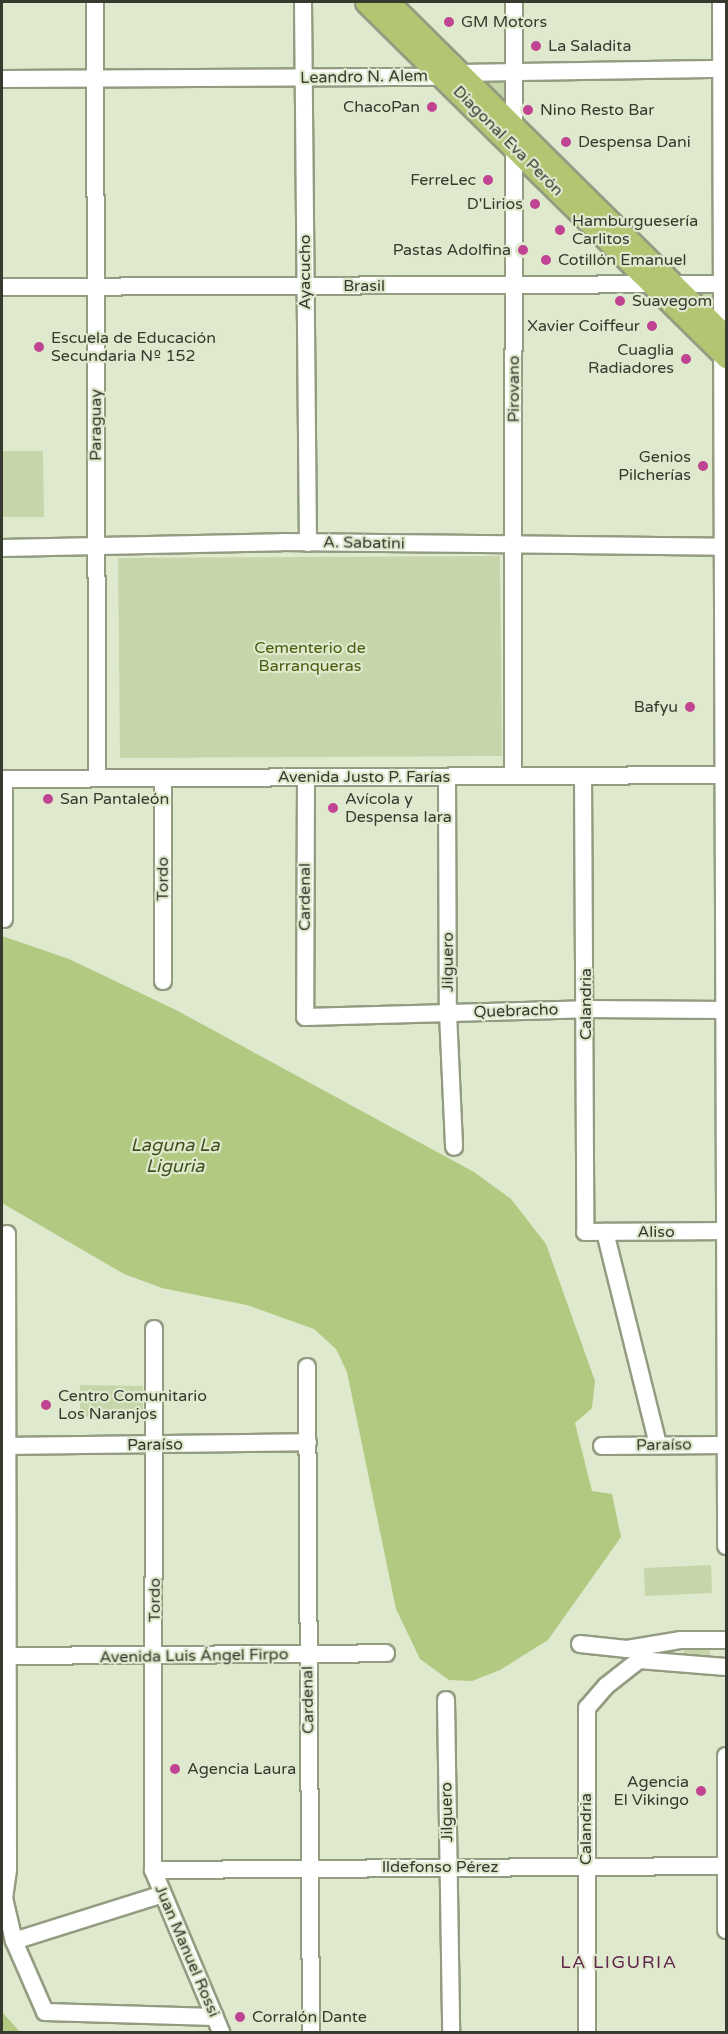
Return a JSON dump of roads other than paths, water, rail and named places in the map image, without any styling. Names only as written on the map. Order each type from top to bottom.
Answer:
[{"type":"main road","name":"Diagonal Eva Perón","points":[[366,2],[513,123],[664,285]]},
{"type":"main road","name":"Diagonal Eva Perón","points":[[388,2],[512,146],[664,285],[725,345]]},
{"type":"street","name":"Paraguay","points":[[95,2],[97,777]]},
{"type":"street","name":"Ayacucho","points":[[303,2],[308,543]]},
{"type":"street","name":"Pirovano","points":[[513,776],[512,146],[514,2]]},
{"type":"street","points":[[721,2],[724,69],[725,345],[726,1546]]},
{"type":"street","name":"Leandro N. Alem","points":[[2,80],[305,78],[724,69]]},
{"type":"street","name":"Brasil","points":[[2,287],[724,284]]},
{"type":"street","name":"A. Sabatini","points":[[2,548],[308,543],[725,547]]},
{"type":"street","name":"Avenida Justo P. Farías","points":[[3,779],[726,775]]},
{"type":"street","name":"Calandria","points":[[583,776],[586,1009],[585,1232]]},
{"type":"street","name":"Cardenal","points":[[305,1017],[306,777]]},
{"type":"street","name":"Jilguero","points":[[447,777],[448,1013],[454,1147]]},
{"type":"street","name":"Tordo","points":[[163,778],[163,981]]},
{"type":"street","points":[[3,779],[4,920]]},
{"type":"street","name":"Quebracho","points":[[305,1017],[586,1009],[725,1010]]},
{"type":"street","name":"Aliso","points":[[585,1232],[725,1232]]},
{"type":"street","points":[[605,1232],[658,1445]]},
{"type":"street","points":[[7,1234],[4,1656],[8,1870],[4,1898],[14,1941],[45,2012],[218,2025]]},
{"type":"street","name":"Tordo","points":[[153,1870],[151,1676],[155,1657],[154,1329]]},
{"type":"street","name":"Cardenal","points":[[307,1367],[311,2032]]},
{"type":"street","name":"Paraíso","points":[[5,1446],[308,1442]]},
{"type":"street","name":"Paraíso","points":[[602,1446],[726,1445]]},
{"type":"street","points":[[639,1654],[681,1640],[726,1640]]},
{"type":"street","points":[[580,1644],[726,1667]]},
{"type":"street","name":"Avenida Luis Ángel Firpo","points":[[4,1656],[155,1657],[386,1653]]},
{"type":"street","name":"Calandria","points":[[587,2032],[587,1708],[639,1654]]},
{"type":"street","name":"Jilguero","points":[[446,1700],[451,2032]]},
{"type":"street","points":[[726,1756],[726,1930]]},
{"type":"street","name":"Ildefonso Pérez","points":[[153,1870],[310,1867],[726,1866]]},
{"type":"street","name":"Juan Manuel Rossi","points":[[153,1870],[160,1895],[218,2025]]},
{"type":"street","points":[[14,1941],[160,1895]]},
{"type":"water","name":"Laguna La Liguria","points":[[2,936],[69,959],[176,1010],[474,1172],[511,1199],[546,1244],[595,1381],[592,1408],[575,1423],[592,1491],[612,1494],[621,1537],[548,1640],[500,1670],[472,1681],[449,1680],[420,1659],[396,1609],[347,1372],[336,1349],[314,1329],[247,1305],[162,1288],[124,1274],[2,1203]]},
{"type":"water","points":[[2,2012],[20,2032],[2,2032]]},
{"type":"place","name":"GM Motors","points":[[449,22]]},
{"type":"place","name":"La Saladita","points":[[536,46]]},
{"type":"place","name":"ChacoPan","points":[[432,107]]},
{"type":"place","name":"Nino Resto Bar","points":[[528,110]]},
{"type":"place","name":"Despensa Dani","points":[[566,142]]},
{"type":"place","name":"FerreLec","points":[[488,180]]},
{"type":"place","name":"D'Lirios","points":[[535,204]]},
{"type":"place","name":"Hamburguesería Carlitos","points":[[560,230]]},
{"type":"place","name":"Pastas Adolfina","points":[[523,250]]},
{"type":"place","name":"Cotillón Emanuel","points":[[546,260]]},
{"type":"place","name":"Suavegom","points":[[620,301]]},
{"type":"place","name":"Xavier Coiffeur","points":[[652,326]]},
{"type":"place","name":"Escuela de Educación Secundaria Nº 152","points":[[39,347]]},
{"type":"place","name":"Cuaglia Radiadores","points":[[686,359]]},
{"type":"place","name":"Genios Pilcherías","points":[[703,466]]},
{"type":"place","name":"Bafyu","points":[[690,707]]},
{"type":"place","name":"San Pantaleón","points":[[48,799]]},
{"type":"place","name":"Avícola y Despensa Iara","points":[[333,808]]},
{"type":"place","name":"Centro Comunitario Los Naranjos","points":[[46,1405]]},
{"type":"place","name":"Agencia Laura","points":[[175,1769]]},
{"type":"place","name":"Agencia El Vikingo","points":[[701,1791]]},
{"type":"place","name":"Corralón Dante","points":[[240,2017]]},
{"type":"district","name":"LA LIGURIA","points":[[619,1962]]},
{"type":"park label","name":"Cementerio de Barranqueras","points":[[310,657]]}]
